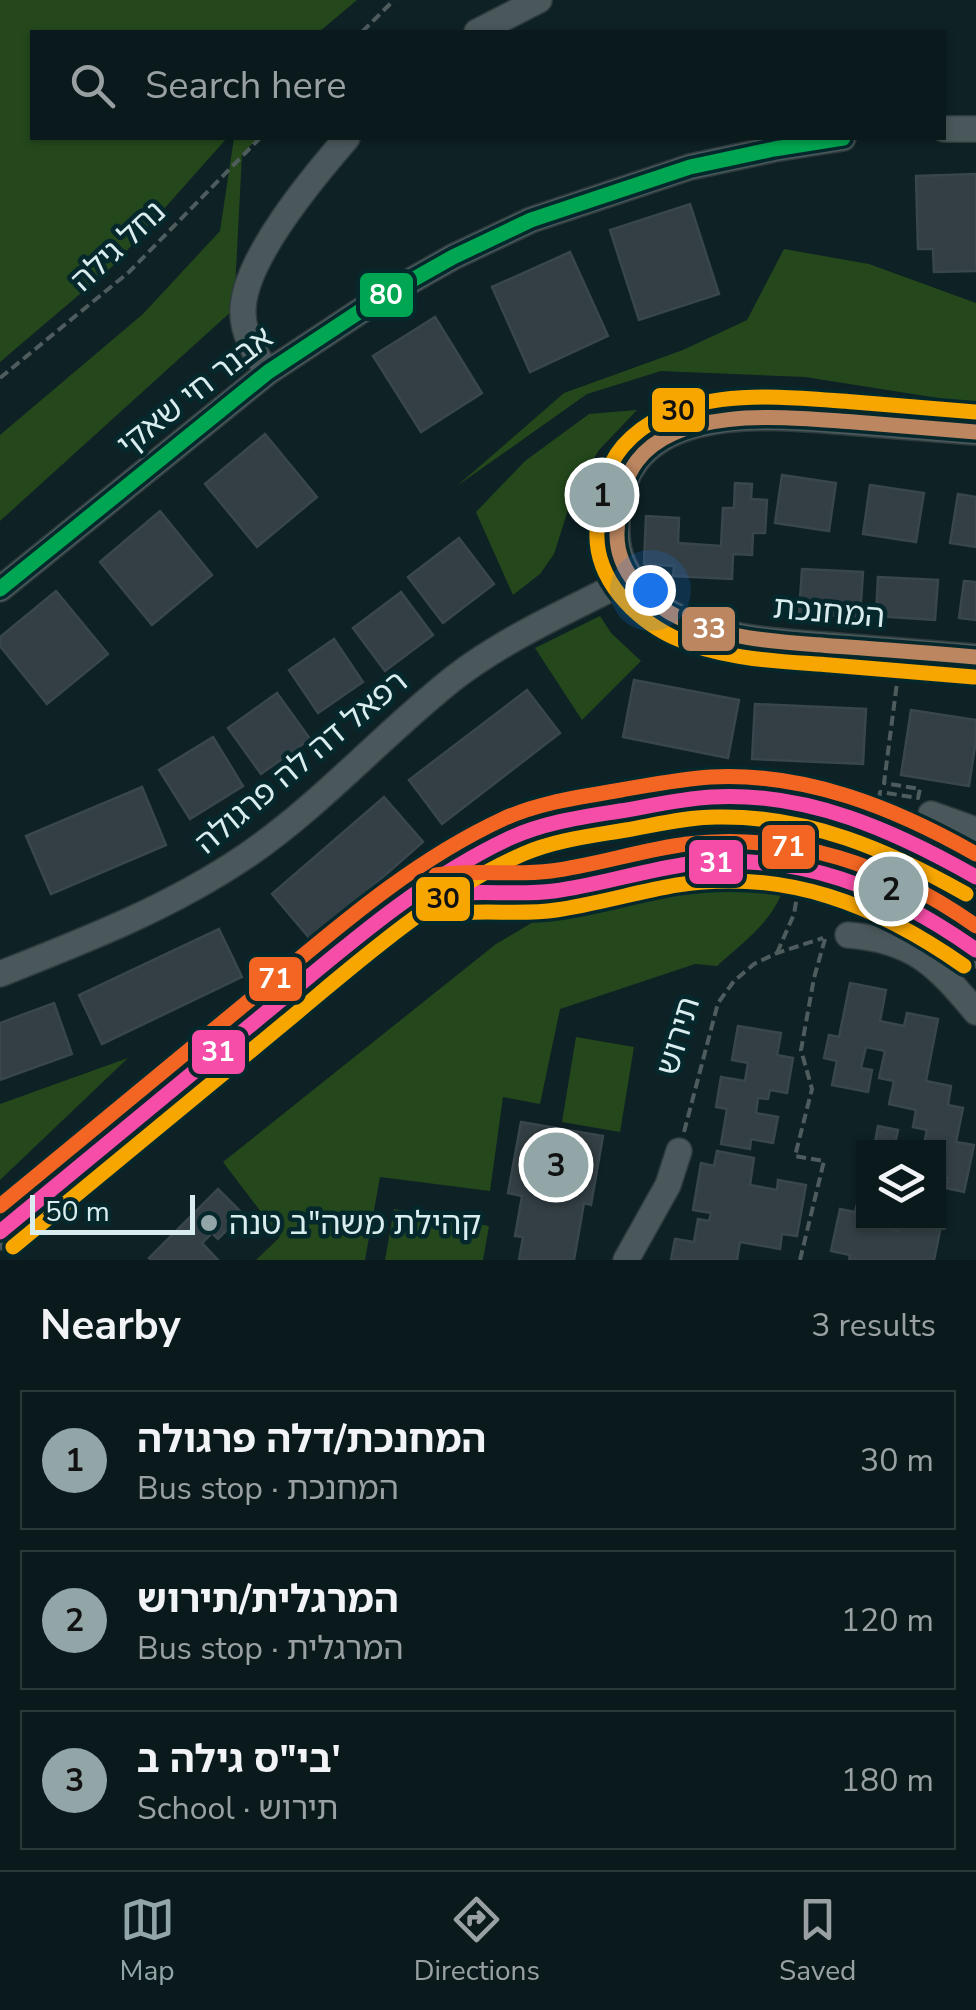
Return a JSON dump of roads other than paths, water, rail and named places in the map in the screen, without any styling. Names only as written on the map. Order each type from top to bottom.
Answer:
[{"type":"street","points":[[480,30],[539,0]]},
{"type":"street","points":[[946,129],[976,129]]},
{"type":"street","points":[[268,372],[246,337],[242,310],[247,285],[286,214],[345,140]]},
{"type":"street","name":"אבנר חי שאקי","points":[[0,588],[268,372],[377,300],[454,258],[531,220],[690,167],[829,140]]},
{"type":"street","name":"המחנכת","points":[[976,432],[760,417],[691,425],[659,440],[640,455],[626,479],[617,508],[617,542],[632,578],[645,596],[662,609],[710,630],[783,641],[976,657]]},
{"type":"street","name":"רפאל דה לה פרגולה","points":[[0,974],[141,917],[209,880],[271,838],[468,668],[632,578]]},
{"type":"street","points":[[0,1232],[396,906],[517,835],[562,821],[712,797],[765,799],[820,807],[867,822],[914,842],[976,877]]},
{"type":"street","points":[[931,814],[976,830]]},
{"type":"street","points":[[396,906],[445,894],[490,890],[544,892],[693,863],[754,861],[838,876],[897,898],[976,950]]},
{"type":"street","points":[[837,936],[873,936],[921,956],[976,1012]]},
{"type":"street","points":[[626,1260],[668,1186],[680,1151]]},
{"type":"place","name":"המחנכת/דלה פרגולה","points":[[602,495]]},
{"type":"place","name":"המרגלית/תירוש","points":[[891,889]]},
{"type":"place","name":"בי\"ס גילה ב'","points":[[556,1165]]},
{"type":"place","name":"קהילת משה\"ב טנה","points":[[209,1223]]}]
